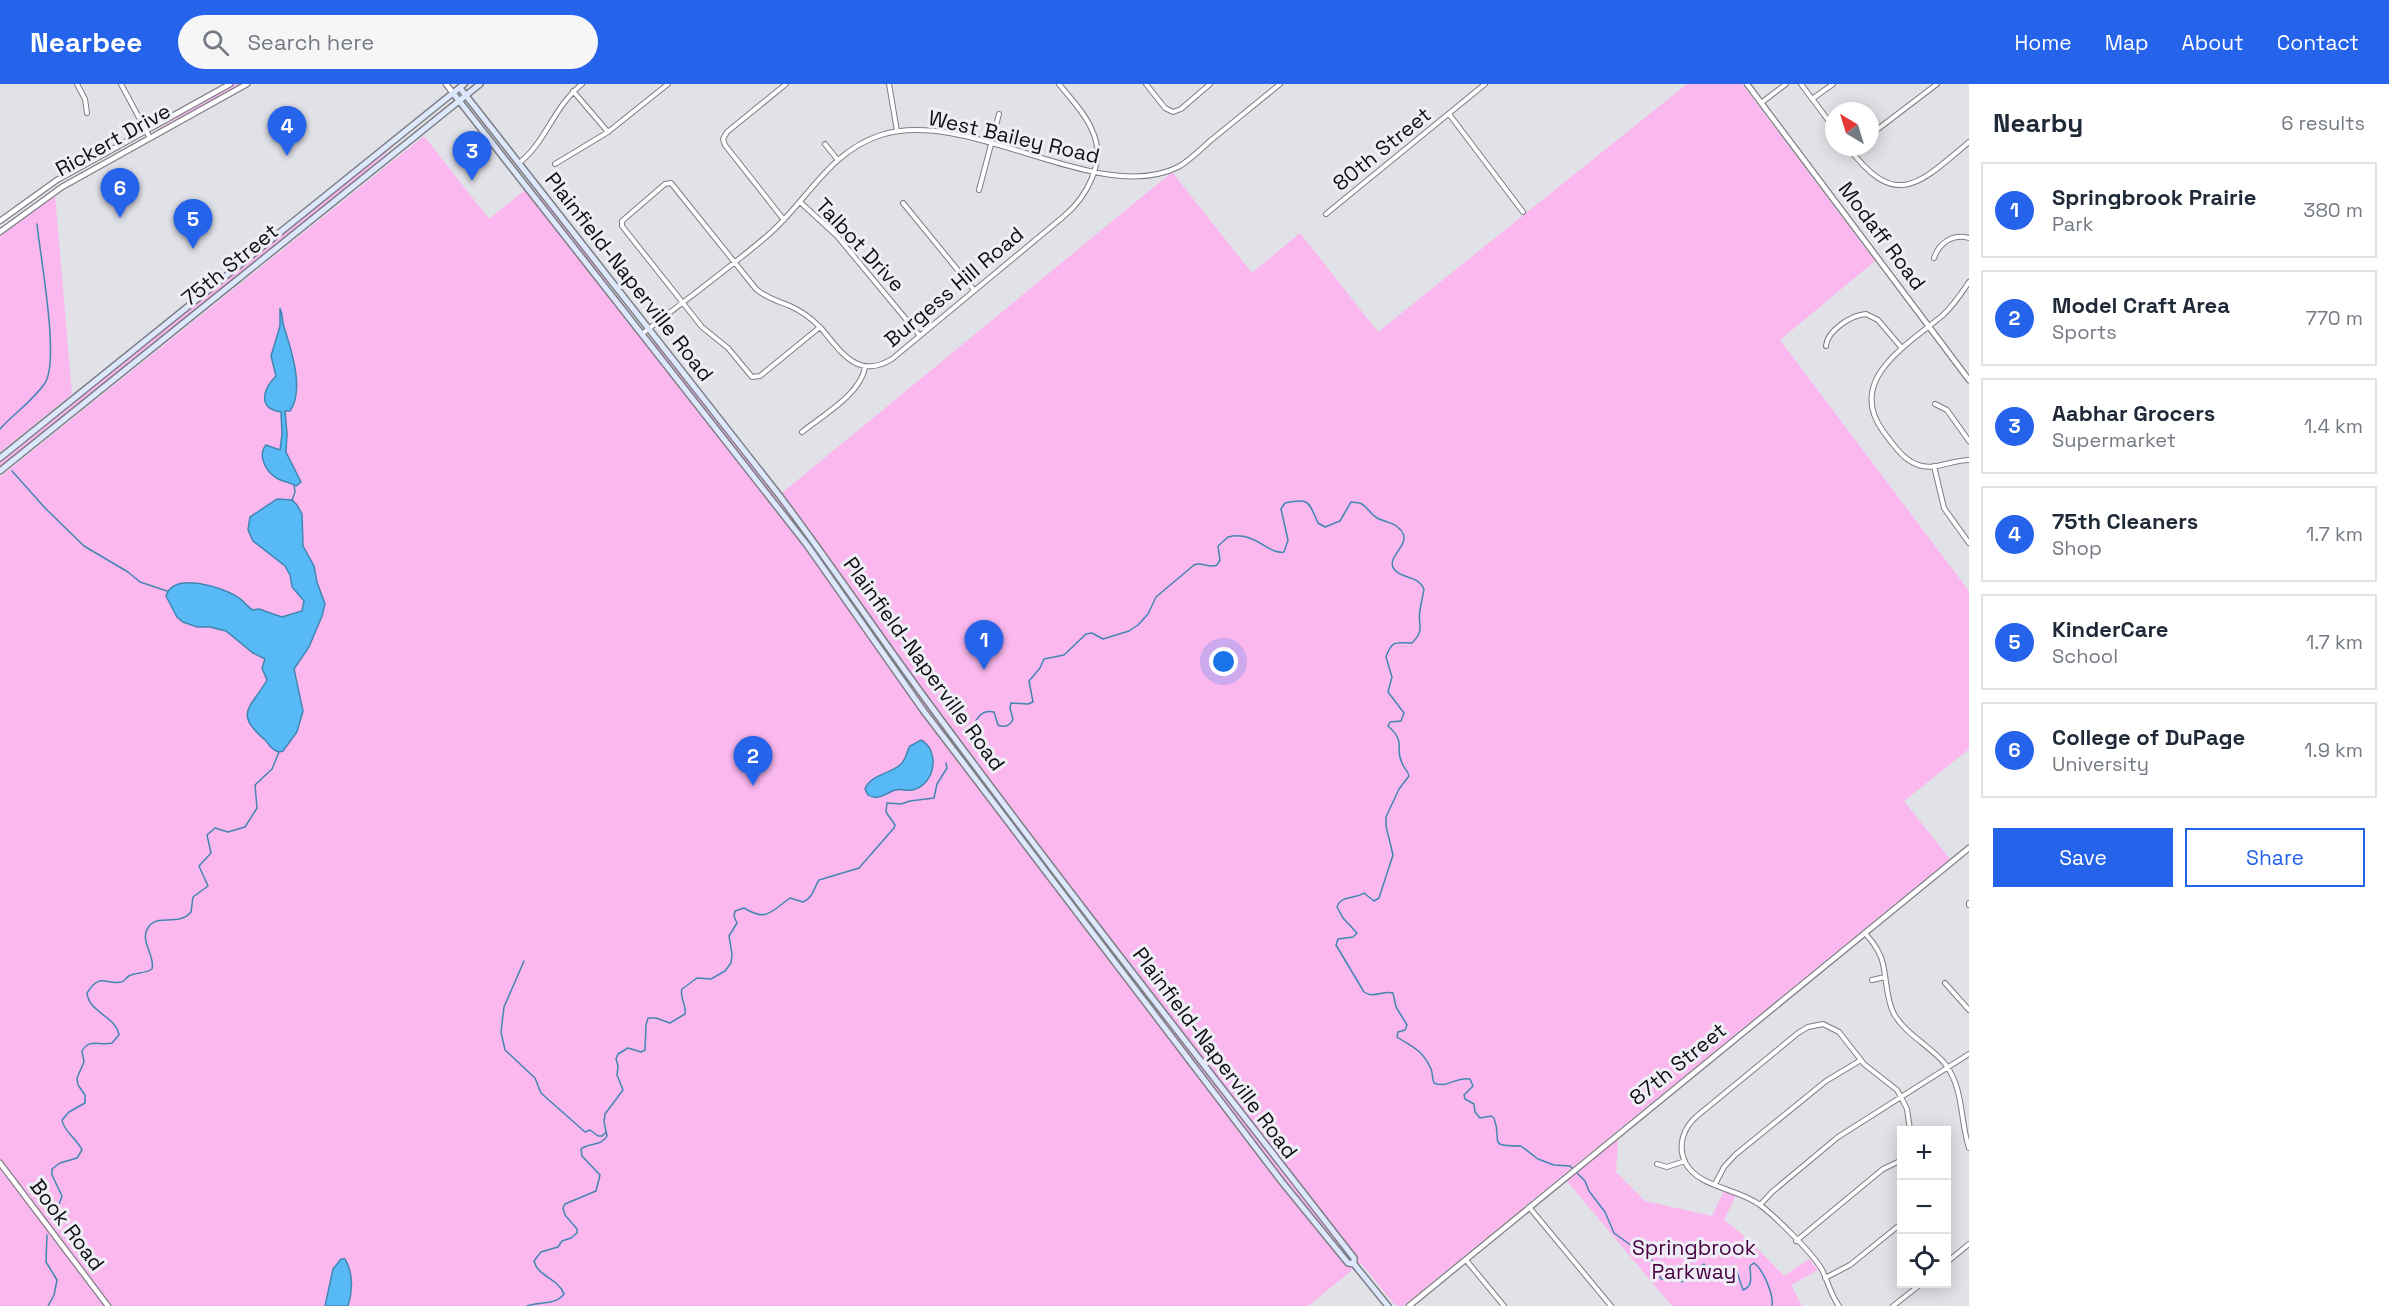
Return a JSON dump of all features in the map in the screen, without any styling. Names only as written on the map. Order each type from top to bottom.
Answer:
[{"type":"main road","name":"75th Street","points":[[0,471],[480,84]]},
{"type":"main road","name":"75th Street","points":[[0,458],[453,93],[460,85]]},
{"type":"main road","name":"Plainfield-Naperville Road","points":[[460,85],[466,96],[806,531],[930,705],[1276,1160],[1354,1258],[1354,1264],[1388,1306]]},
{"type":"main road","name":"Plainfield-Naperville Road","points":[[453,93],[807,545],[923,710],[1258,1151],[1341,1255],[1348,1263],[1354,1264]]},
{"type":"street","points":[[77,84],[85,99],[87,112]]},
{"type":"street","points":[[121,84],[150,138]]},
{"type":"street","name":"Rickert Drive","points":[[0,221],[53,183],[230,84]]},
{"type":"street","name":"Rickert Drive","points":[[0,232],[48,195],[247,84]]},
{"type":"street","points":[[446,84],[453,93]]},
{"type":"street","points":[[519,164],[536,147],[560,106],[582,84]]},
{"type":"street","points":[[555,164],[608,132],[668,84]]},
{"type":"street","points":[[784,220],[725,145],[723,139],[727,132],[786,84]]},
{"type":"street","points":[[889,84],[897,131]]},
{"type":"street","points":[[1059,84],[1086,118],[1094,133],[1098,152],[1094,171]]},
{"type":"street","points":[[1146,84],[1165,108],[1173,112],[1180,109],[1210,84]]},
{"type":"street","name":"West Bailey Road","points":[[642,334],[784,220],[823,172],[837,159],[866,141],[897,131],[934,130],[1094,171],[1119,175],[1141,175],[1179,166],[1280,84]]},
{"type":"street","name":"80th Street","points":[[1326,214],[1485,84]]},
{"type":"street","name":"Modaff Road","points":[[1747,84],[1969,380]]},
{"type":"street","points":[[1761,103],[1786,84]]},
{"type":"street","points":[[1801,84],[1825,116]]},
{"type":"street","points":[[1812,99],[1833,84]]},
{"type":"street","points":[[1879,128],[1937,84]]},
{"type":"street","points":[[573,91],[608,132]]},
{"type":"street","points":[[979,190],[999,114]]},
{"type":"street","points":[[1449,114],[1522,212]]},
{"type":"street","points":[[1857,156],[1874,177],[1904,185],[1928,177],[1969,142]]},
{"type":"street","points":[[825,144],[837,159]]},
{"type":"street","name":"Burgess Hill Road","points":[[865,367],[886,363],[1070,211],[1086,191],[1094,171]]},
{"type":"street","points":[[802,432],[855,389],[863,379],[865,367],[848,359],[820,327],[799,310],[760,293],[670,182],[664,184],[621,223],[702,327],[728,348],[748,374],[754,378],[760,376],[820,327]]},
{"type":"street","name":"Talbot Drive","points":[[800,202],[837,236],[920,336]]},
{"type":"street","points":[[903,203],[974,290]]},
{"type":"street","points":[[1934,258],[1939,247],[1949,239],[1960,236],[1969,238]]},
{"type":"street","points":[[1969,282],[1950,308],[1901,347],[1889,360],[1875,384],[1871,399],[1873,413],[1881,427],[1906,460],[1916,465],[1934,466],[1969,460]]},
{"type":"street","points":[[1826,346],[1831,334],[1852,318],[1866,314],[1878,320],[1901,347]]},
{"type":"street","points":[[1935,404],[1947,410],[1969,441]]},
{"type":"street","points":[[1934,466],[1944,508],[1969,543]]},
{"type":"street","name":"87th Street","points":[[1409,1306],[1969,848]]},
{"type":"street","points":[[1865,933],[1880,956],[1894,1014],[1908,1030],[1935,1052],[1948,1068],[1960,1095],[1969,1148]]},
{"type":"street","points":[[1872,980],[1885,977]]},
{"type":"street","points":[[1945,983],[1969,1010]]},
{"type":"street","points":[[1839,1306],[1815,1260],[1760,1205],[1694,1173],[1685,1161],[1682,1140],[1689,1124],[1803,1030],[1823,1024],[1833,1028],[1844,1037],[1861,1060],[1897,1090],[1907,1109],[1909,1126]]},
{"type":"street","points":[[1760,1205],[1772,1192],[1838,1137],[1969,1054]]},
{"type":"street","points":[[1715,1184],[1724,1167],[1735,1155],[1826,1081],[1861,1060]]},
{"type":"street","points":[[1657,1164],[1667,1167],[1685,1161]]},
{"type":"street","points":[[1796,1241],[1883,1169],[1897,1162]]},
{"type":"street","name":"Book Road","points":[[0,1163],[108,1306]]},
{"type":"street","points":[[1529,1207],[1611,1306]]},
{"type":"street","points":[[1825,1278],[1850,1265],[1897,1227]]},
{"type":"street","points":[[1951,1260],[1969,1244]]},
{"type":"street","points":[[1466,1260],[1504,1306]]},
{"type":"street","points":[[1893,1306],[1916,1288]]},
{"type":"green space","points":[[234,84],[242,84],[156,130],[187,110]]},
{"type":"green space","points":[[1687,84],[1742,84],[1875,261],[1780,340],[1969,591],[1969,749],[1904,801],[1950,859],[1403,1306],[1393,1303],[1361,1263],[1308,1306],[0,1306],[0,477],[424,136],[489,219],[525,190],[770,502],[774,498],[650,340],[652,339],[777,497],[1172,172],[1252,273],[1300,233],[1378,332]]},
{"type":"green space","points":[[409,131],[357,181],[0,468],[0,461]]},
{"type":"green space","points":[[55,194],[72,394],[0,452],[0,235]]},
{"type":"green space","points":[[538,194],[615,291],[594,269],[536,195]]},
{"type":"green space","name":"Springbrook Parkway","points":[[1618,1139],[1616,1172],[1645,1201],[1712,1216],[1724,1191],[1736,1195],[1724,1220],[1747,1238],[1784,1276],[1809,1259],[1818,1270],[1791,1285],[1802,1306],[1672,1306],[1566,1180]]},
{"type":"water","points":[[280,308],[297,381],[294,402],[290,411],[285,411],[286,452],[301,482],[296,486],[274,476],[264,464],[262,454],[266,445],[280,450],[282,434],[281,412],[273,410],[265,402],[268,386],[276,376],[271,356],[280,326]]},
{"type":"water","points":[[277,499],[292,500],[302,514],[303,546],[314,566],[325,604],[309,647],[294,669],[303,711],[297,732],[283,751],[279,752],[272,749],[255,731],[247,717],[251,704],[267,680],[262,668],[265,659],[253,653],[226,631],[197,627],[183,622],[177,617],[166,596],[170,588],[178,584],[199,583],[232,594],[253,610],[259,609],[282,617],[302,611],[304,601],[292,587],[290,575],[285,566],[253,541],[248,530],[250,517]]},
{"type":"water","points":[[921,740],[931,750],[933,757],[932,771],[924,784],[915,789],[895,790],[878,797],[868,795],[865,789],[868,784],[876,777],[901,764],[910,746]]},
{"type":"water","points":[[341,1259],[345,1259],[348,1264],[351,1276],[348,1306],[325,1306],[333,1269]]},
{"type":"waterway","points":[[0,429],[40,389],[49,371],[50,331],[37,224]]},
{"type":"waterway","points":[[12,471],[45,508],[84,546],[128,572],[140,582],[167,591]]},
{"type":"waterway","points":[[292,500],[295,492],[294,485]]},
{"type":"waterway","points":[[969,735],[978,718],[984,713],[994,712],[998,725],[1009,725],[1013,719],[1011,703],[1033,702],[1029,681],[1044,659],[1064,655],[1086,634],[1092,633],[1103,639],[1129,631],[1148,614],[1156,597],[1194,565],[1217,565],[1220,560],[1218,546],[1228,537],[1246,537],[1272,550],[1284,552],[1288,540],[1281,509],[1285,503],[1299,501],[1308,503],[1318,523],[1325,527],[1340,521],[1351,502],[1360,503],[1377,518],[1395,525],[1402,531],[1404,537],[1393,559],[1394,569],[1401,575],[1414,579],[1424,589],[1419,615],[1419,634],[1412,643],[1396,643],[1390,647],[1386,657],[1392,677],[1388,692],[1404,713],[1401,721],[1390,722],[1388,726],[1399,741],[1400,757],[1409,776],[1399,789],[1386,817],[1393,855],[1379,898],[1374,901],[1364,893],[1339,903],[1337,907],[1343,918],[1357,933],[1353,937],[1338,939],[1336,945],[1364,992],[1371,995],[1393,993],[1396,1007],[1407,1025],[1405,1030],[1398,1032],[1397,1037],[1424,1057],[1431,1069],[1434,1083],[1444,1084],[1460,1079],[1470,1079],[1473,1086],[1464,1095],[1465,1099],[1474,1104],[1475,1112],[1480,1118],[1491,1116],[1494,1118],[1499,1144],[1521,1146],[1538,1159],[1554,1165],[1570,1166],[1585,1181],[1589,1191],[1605,1212],[1614,1233],[1654,1262],[1661,1279],[1687,1281],[1698,1275],[1704,1264],[1718,1276],[1730,1270],[1737,1272],[1743,1290],[1749,1286],[1750,1266],[1754,1263],[1767,1283],[1772,1306]]},
{"type":"waterway","points":[[53,1222],[62,1196],[52,1175],[52,1169],[60,1163],[77,1158],[82,1150],[65,1128],[62,1120],[69,1112],[85,1103],[85,1095],[78,1085],[77,1078],[84,1062],[82,1051],[91,1044],[112,1043],[119,1035],[113,1023],[92,1005],[87,993],[100,981],[121,982],[127,977],[152,969],[145,935],[147,930],[155,921],[181,919],[191,912],[193,897],[208,886],[199,866],[211,853],[207,835],[215,828],[228,832],[245,827],[257,808],[255,785],[272,769],[279,752]]},
{"type":"waterway","points":[[527,1306],[552,1302],[564,1294],[557,1284],[540,1271],[534,1261],[541,1252],[558,1247],[562,1241],[577,1233],[577,1229],[565,1215],[563,1208],[565,1204],[596,1191],[600,1175],[582,1156],[581,1149],[602,1142],[607,1136],[605,1114],[623,1090],[617,1075],[618,1054],[628,1048],[641,1052],[645,1050],[648,1018],[670,1023],[685,1014],[682,989],[697,978],[711,979],[725,971],[731,963],[729,936],[737,923],[734,916],[735,911],[744,908],[763,915],[773,911],[790,898],[803,902],[811,895],[819,880],[859,868],[894,828],[895,825],[886,812],[887,803],[901,804],[934,798],[937,784],[947,768],[946,763]]},
{"type":"waterway","points":[[524,961],[504,1007],[501,1032],[505,1050],[535,1078],[541,1093],[585,1132],[590,1130],[598,1136],[606,1132]]},
{"type":"waterway","points":[[47,1235],[46,1262],[57,1280],[54,1295],[48,1306]]},
{"type":"place","name":"75th Cleaners","points":[[287,156]]},
{"type":"place","name":"Aabhar Grocers","points":[[472,181]]},
{"type":"place","name":"College of DuPage","points":[[120,218]]},
{"type":"place","name":"KinderCare","points":[[193,249]]},
{"type":"place","name":"Springbrook Prairie","points":[[984,670]]},
{"type":"place","name":"Model Craft Area","points":[[753,786]]}]
